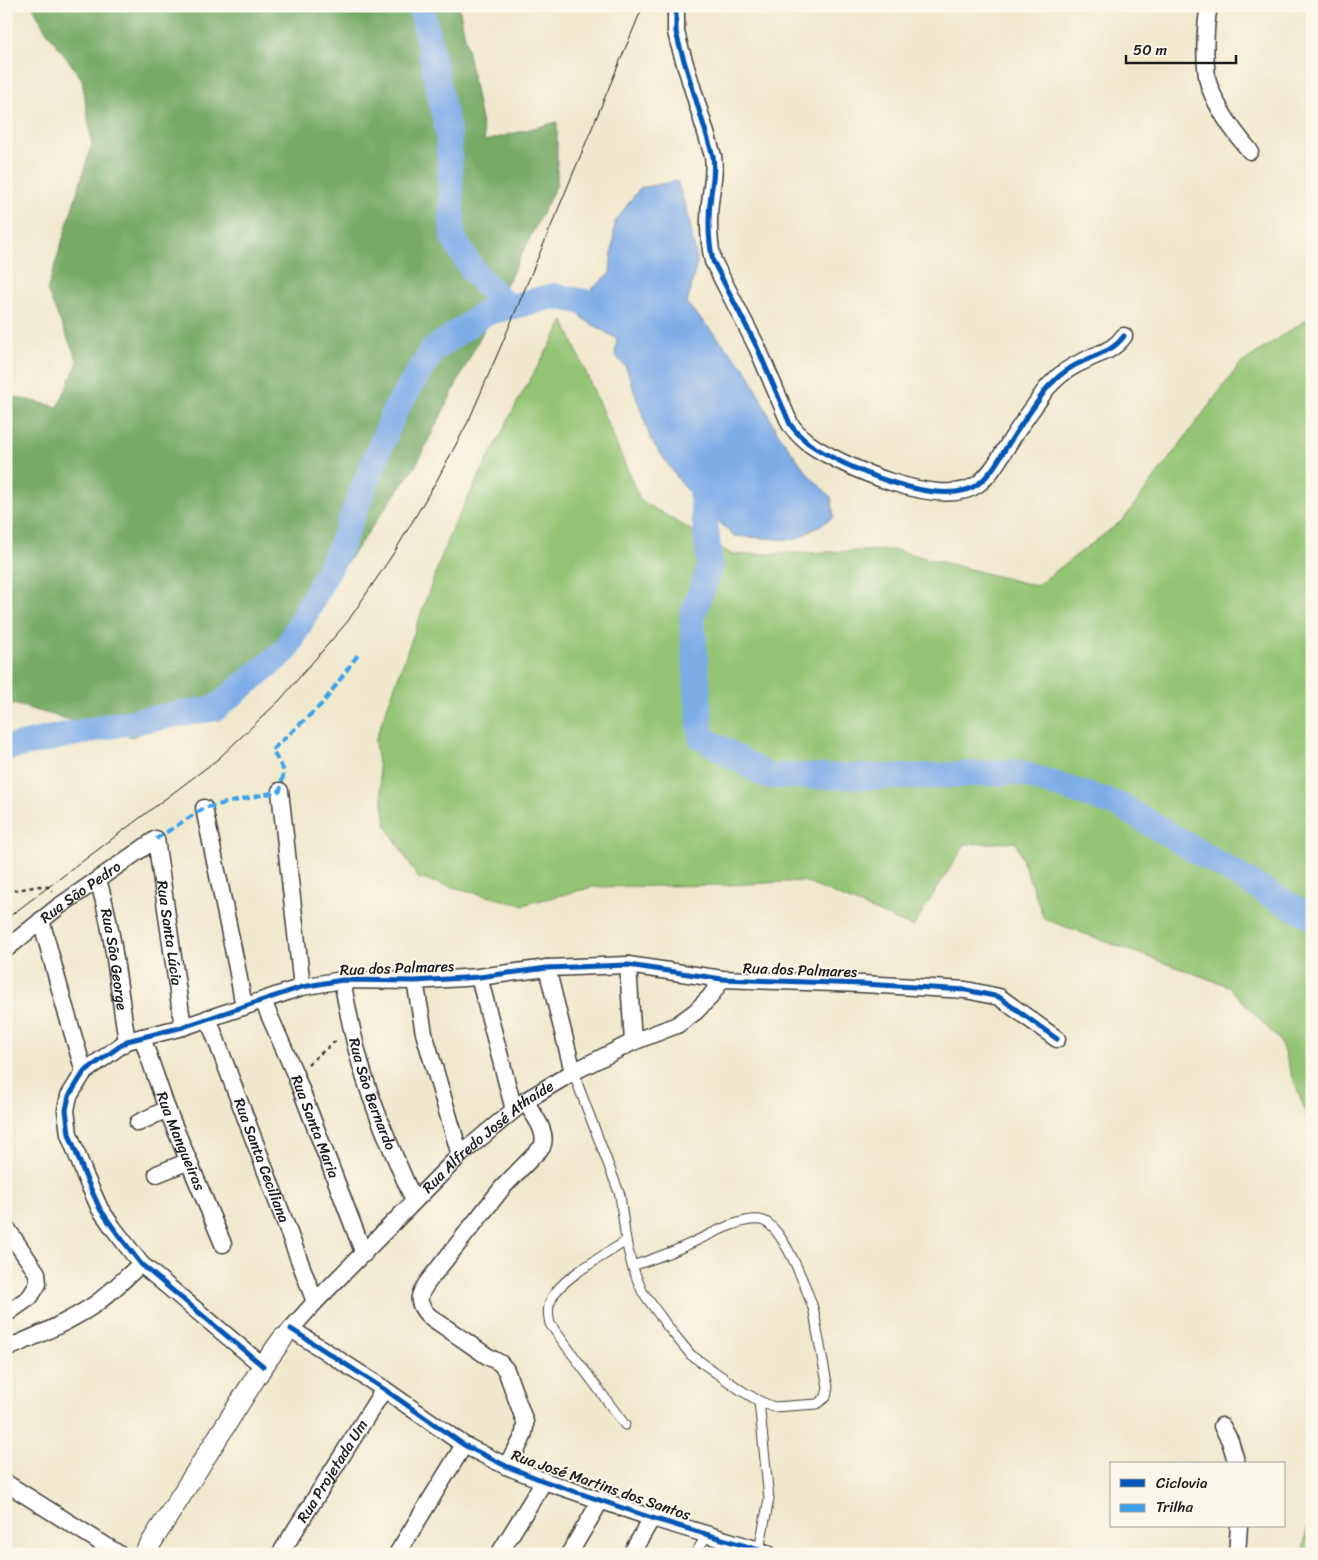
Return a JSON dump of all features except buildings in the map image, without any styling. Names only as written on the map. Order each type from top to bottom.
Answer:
[{"type":"street","points":[[676,6],[676,32],[713,156],[715,172],[711,195],[710,246],[713,261],[757,347],[790,424],[809,443],[836,460],[906,487],[932,492],[952,493],[967,491],[979,483],[993,468],[1051,383],[1066,371],[1085,360],[1115,346],[1124,336]]},
{"type":"street","points":[[1209,6],[1206,31],[1209,86],[1234,132],[1250,150]]},
{"type":"street","points":[[280,792],[302,987]]},
{"type":"street","points":[[204,808],[244,1007]]},
{"type":"street","name":"Rua São Pedro","points":[[6,949],[58,907],[156,839]]},
{"type":"street","name":"Rua Santa Lúcia","points":[[156,839],[183,1027]]},
{"type":"street","name":"Rua São George","points":[[98,880],[106,906],[135,1039]]},
{"type":"street","points":[[42,920],[84,1072]]},
{"type":"street","points":[[628,965],[633,1042]]},
{"type":"street","name":"Rua dos Palmares","points":[[263,1366],[141,1264],[100,1208],[86,1178],[69,1134],[66,1110],[69,1096],[84,1072],[135,1039],[183,1027],[302,987],[342,980],[414,981],[479,977],[547,968],[628,965],[722,980],[863,984],[988,993],[999,997],[1057,1039]]},
{"type":"street","points":[[547,968],[573,1072]]},
{"type":"street","points":[[479,977],[519,1106],[543,1133],[544,1139],[542,1147],[503,1187],[430,1279],[421,1292],[419,1300],[422,1308],[429,1316],[500,1363],[506,1370],[526,1429],[523,1438],[506,1466]]},
{"type":"street","name":"Rua São Bernardo","points":[[342,980],[351,1028],[368,1087],[381,1124],[414,1202]]},
{"type":"street","name":"Rua Alfredo José Athaíde","points":[[287,1334],[315,1302],[460,1155],[519,1106],[573,1072],[633,1042],[678,1025],[710,997],[722,980]]},
{"type":"street","points":[[414,981],[424,1033],[460,1155]]},
{"type":"street","name":"Rua Santa Maria","points":[[263,1001],[295,1074],[364,1254]]},
{"type":"street","name":"Rua Santa Ceciliana","points":[[208,1018],[315,1302]]},
{"type":"street","name":"Rua Mangueiras","points":[[135,1039],[167,1108],[224,1244]]},
{"type":"street","points":[[138,1123],[167,1108]]},
{"type":"street","points":[[158,1174],[189,1161]]},
{"type":"street","points":[[6,1227],[37,1273],[38,1284],[30,1297],[6,1314]]},
{"type":"street","points":[[6,1348],[44,1332],[96,1304],[141,1264]]},
{"type":"street","points":[[144,1554],[263,1366],[287,1334]]},
{"type":"street","name":"Rua José Martins dos Santos","points":[[287,1334],[384,1389],[464,1445],[506,1466],[544,1482],[761,1552]]},
{"type":"street","name":"Rua Projetada Um","points":[[280,1554],[384,1389]]},
{"type":"street","points":[[1222,1426],[1230,1441],[1236,1462]]},
{"type":"street","points":[[397,1554],[464,1445]]},
{"type":"street","points":[[499,1554],[544,1482]]},
{"type":"street","points":[[6,1483],[118,1554]]},
{"type":"street","points":[[569,1554],[600,1500]]},
{"type":"street","points":[[631,1554],[652,1518]]},
{"type":"street","points":[[1237,1554],[1238,1528]]},
{"type":"lane","points":[[573,1072],[620,1195],[626,1241],[632,1266],[642,1291],[652,1306],[691,1355],[719,1376],[759,1401],[774,1407],[817,1404],[826,1397],[828,1387],[813,1306],[795,1261],[780,1236],[770,1225],[759,1220],[750,1220],[733,1225],[683,1247],[632,1266]]},
{"type":"lane","points":[[625,1425],[550,1324],[548,1314],[552,1297],[559,1288],[572,1277],[626,1241]]},
{"type":"lane","points":[[759,1401],[769,1499],[761,1552]]},
{"type":"lane","points":[[695,1554],[707,1534]]},
{"type":"path","points":[[6,892],[39,886],[49,887],[58,900],[58,907]]},
{"type":"path","points":[[295,1074],[351,1028]]},
{"type":"green space","points":[[33,6],[459,6],[485,141],[557,122],[557,184],[416,465],[261,683],[132,737],[13,704],[6,683],[6,395],[58,407],[78,362],[47,291],[92,144],[82,79],[44,28]]},
{"type":"green space","points":[[1312,316],[1312,1131],[1280,1041],[1228,986],[1044,919],[1016,842],[965,844],[913,927],[803,881],[729,885],[593,887],[522,905],[418,878],[386,825],[375,741],[450,533],[520,397],[564,321],[640,500],[733,555],[895,550],[1036,586],[1123,520],[1240,364]]},
{"type":"green space","points":[[1312,1506],[1312,1554],[1302,1554]]},
{"type":"water","points":[[677,181],[688,214],[697,262],[687,304],[746,369],[777,432],[808,474],[831,497],[834,517],[795,540],[733,536],[681,483],[651,440],[626,367],[615,355],[617,339],[582,318],[577,291],[589,292],[610,273],[615,222],[640,188]]},
{"type":"waterway","points":[[421,6],[448,132],[453,238],[474,272],[507,307]]},
{"type":"waterway","points":[[6,748],[114,725],[216,708],[286,650],[340,547],[395,410],[433,350],[485,313],[554,296],[605,306],[610,312]]},
{"type":"waterway","points":[[694,471],[701,489],[710,566],[692,616],[701,737],[767,776],[911,777],[1017,772],[1121,806],[1271,895],[1312,917]]},
{"type":"tram line","points":[[6,919],[218,759],[280,700],[348,621],[395,551],[437,480],[469,420],[643,6]]},
{"type":"marked path","points":[[156,839],[204,808],[280,791],[284,771],[272,750],[323,703],[359,653]]},
{"type":"cycle path","points":[[676,6],[676,32],[713,156],[714,175],[709,219],[709,236],[713,261],[757,347],[790,424],[808,443],[843,463],[892,482],[917,489],[941,492],[962,491],[978,484],[990,472],[1044,392],[1056,379],[1072,367],[1111,348],[1124,336]]},
{"type":"cycle path","points":[[263,1366],[141,1264],[100,1209],[86,1178],[69,1134],[66,1110],[69,1096],[84,1072],[127,1041],[183,1027],[302,987],[342,980],[415,981],[479,977],[547,968],[628,965],[722,979],[966,990],[999,997],[1057,1039]]},
{"type":"cycle path","points":[[291,1329],[384,1389],[464,1445],[506,1466],[652,1518],[768,1554]]}]
